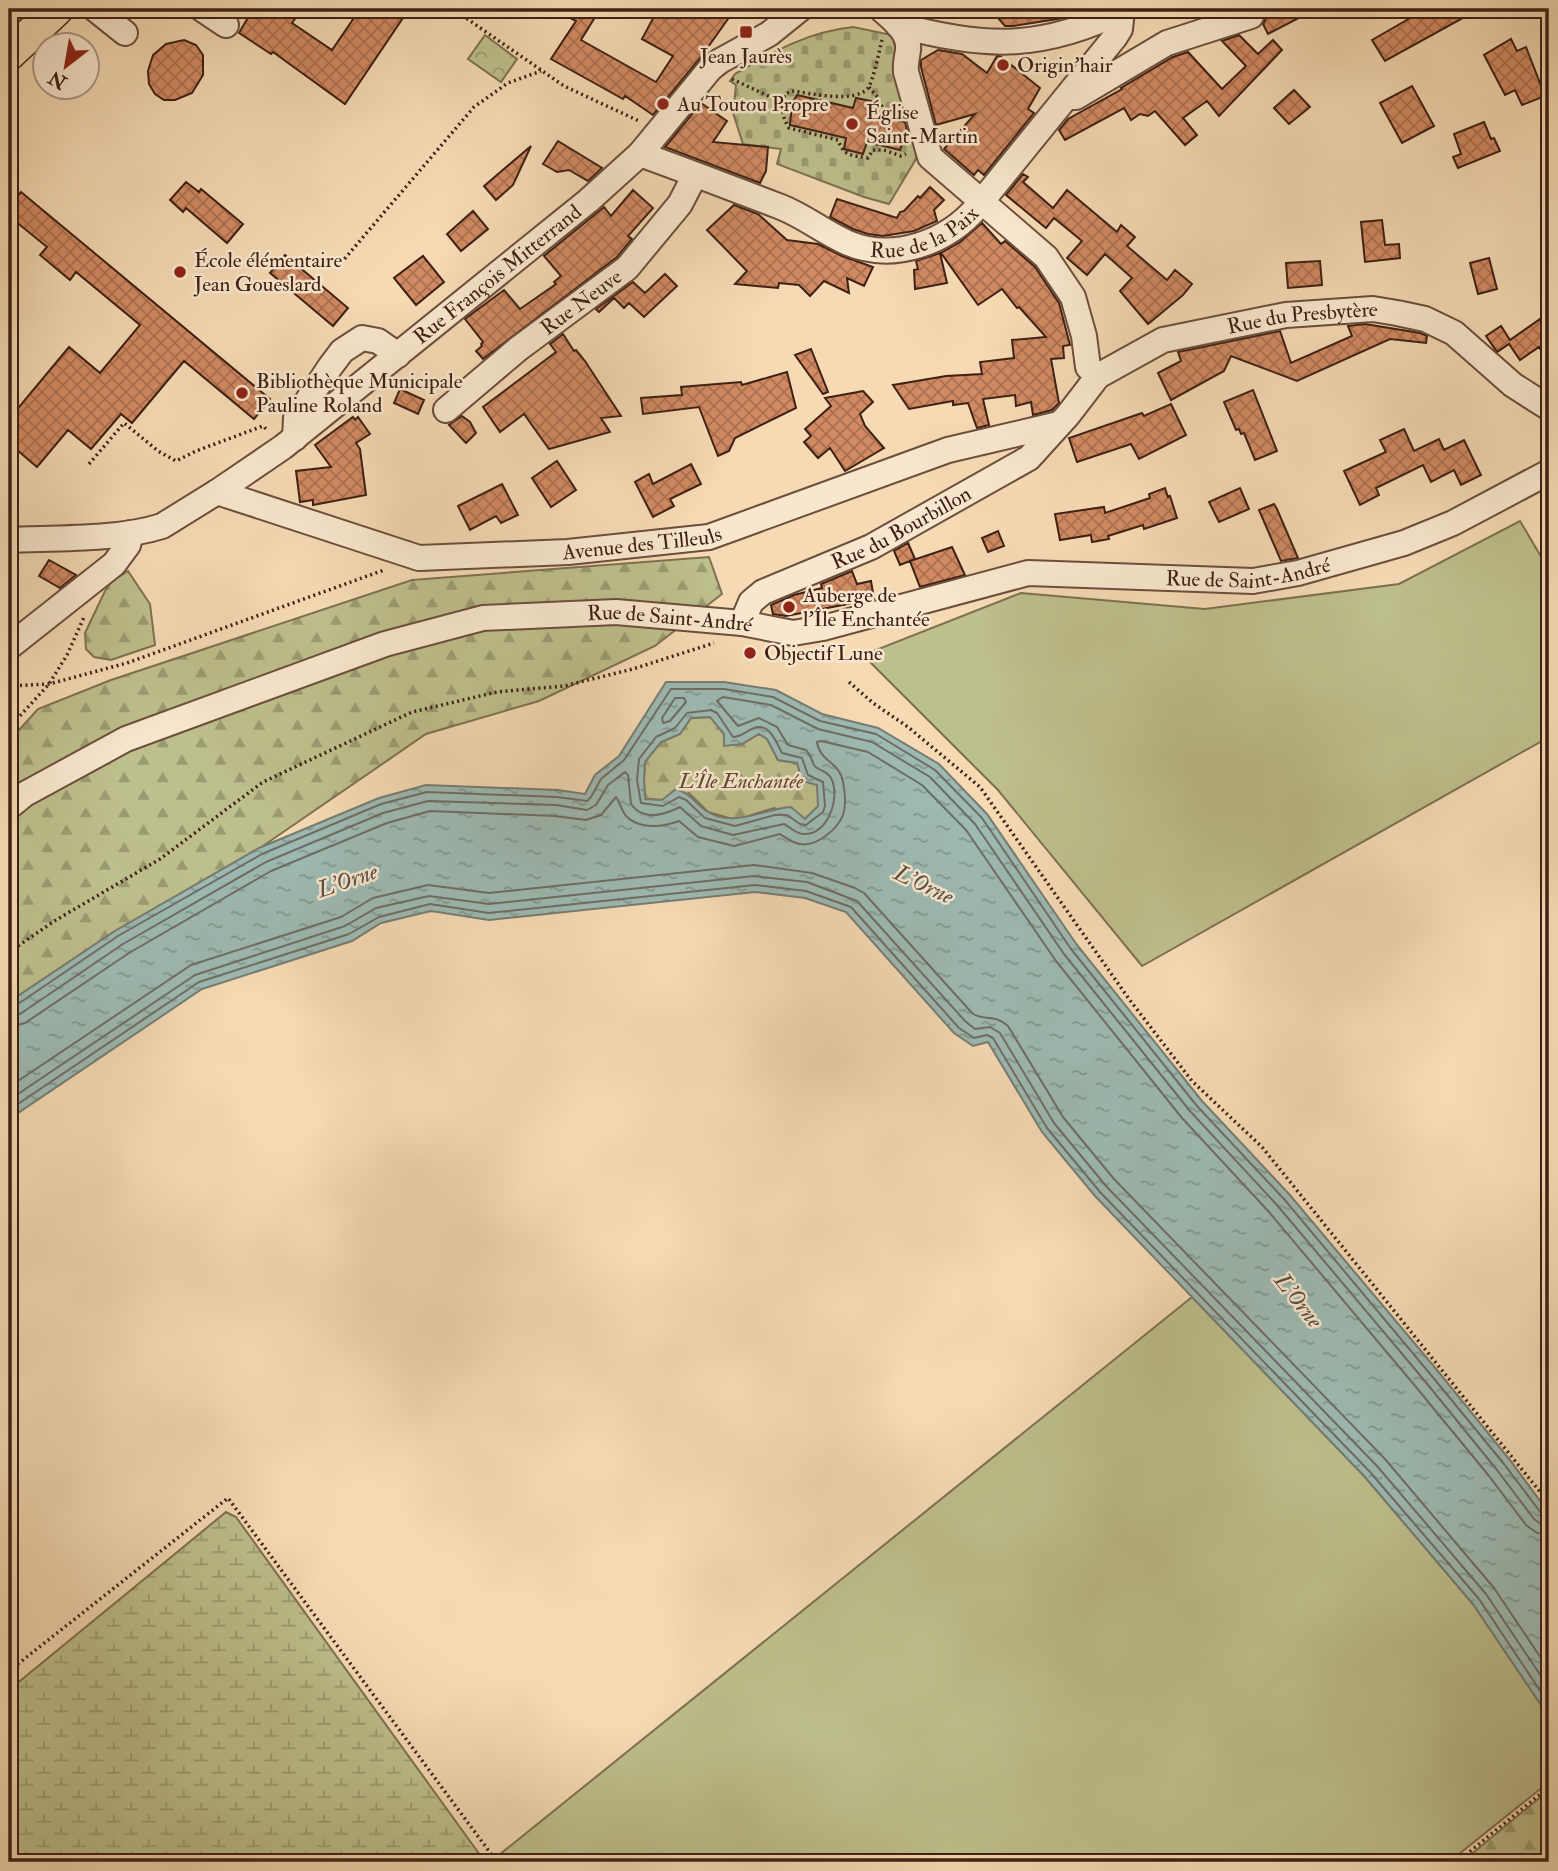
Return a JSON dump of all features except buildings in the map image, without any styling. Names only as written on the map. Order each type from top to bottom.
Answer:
[{"type":"main road","points":[[9,54],[57,9]]},
{"type":"street","points":[[95,9],[125,33]]},
{"type":"street","points":[[202,9],[226,25]]},
{"type":"street","name":"Rue François Mitterrand","points":[[9,540],[131,533],[162,526],[217,492],[295,438],[588,201],[640,154],[710,69],[769,34],[800,9]]},
{"type":"street","points":[[888,22],[950,37],[1012,43],[1054,37],[1124,10]]},
{"type":"street","name":"Rue de la Paix","points":[[640,154],[785,209],[849,243],[887,253],[936,240],[954,229],[981,202],[1115,37],[1120,29],[1124,10]]},
{"type":"street","points":[[1066,97],[1076,97],[1167,43],[1251,16]]},
{"type":"street","points":[[888,22],[908,42],[906,72],[930,158],[1045,257],[1073,297],[1084,336],[1088,367],[1098,376]]},
{"type":"street","name":"Rue Neuve","points":[[446,410],[518,349],[627,268],[680,204],[695,175]]},
{"type":"street","name":"Rue du Presbytère","points":[[1059,424],[1098,376],[1163,340],[1286,315],[1373,309],[1424,319],[1440,325],[1454,333],[1513,385],[1549,408]]},
{"type":"street","points":[[295,438],[296,418],[342,351],[362,338],[377,341],[397,355]]},
{"type":"street","name":"Avenue des Tilleuls","points":[[217,492],[418,558],[568,552],[709,537],[948,450],[1059,424]]},
{"type":"street","name":"Rue du Bourbillon","points":[[742,623],[751,602],[763,592],[871,547],[1030,458],[1059,424]]},
{"type":"street","name":"Rue de Saint-André","points":[[9,807],[25,794],[126,739],[385,644],[483,618],[615,612],[742,623],[793,633],[823,628],[1028,573],[1253,582],[1298,573],[1404,543],[1453,523],[1549,472]]},
{"type":"street","points":[[9,647],[114,564],[128,545],[131,533]]},
{"type":"path","points":[[453,9],[564,86],[645,124]]},
{"type":"path","points":[[888,22],[869,87],[848,97],[792,91],[785,94],[783,119],[789,128],[838,140],[842,150],[849,155],[868,158],[873,150],[884,150],[901,156],[907,153],[910,145]]},
{"type":"path","points":[[341,264],[474,107],[508,83],[541,71]]},
{"type":"path","points":[[726,72],[732,79],[794,108]]},
{"type":"path","points":[[869,87],[879,99],[884,112],[908,117]]},
{"type":"path","points":[[117,417],[158,451],[176,461],[263,426],[268,431]]},
{"type":"path","points":[[89,464],[124,423]]},
{"type":"path","points":[[9,686],[49,684],[127,663],[418,558]]},
{"type":"path","points":[[9,728],[49,684],[67,655],[88,608]]},
{"type":"path","points":[[9,952],[55,920],[160,859],[263,782],[412,712],[497,692],[564,686],[633,669],[712,645],[742,623]]},
{"type":"path","points":[[849,682],[873,704],[908,727],[980,787],[1129,999],[1192,1082],[1262,1147],[1549,1503]]},
{"type":"path","points":[[9,1671],[228,1498],[497,1862]]},
{"type":"path","points":[[1457,1862],[1549,1787]]},
{"type":"green space","points":[[853,27],[892,35],[920,144],[916,159],[889,204],[777,164],[781,149],[743,144],[733,113],[736,85],[730,81],[735,74],[806,38]]},
{"type":"green space","points":[[485,35],[517,59],[501,82],[468,59]]},
{"type":"green space","points":[[1520,521],[1546,565],[1549,564],[1549,737],[1142,966],[998,790],[863,655],[1021,593],[1205,609],[1399,584]]},
{"type":"green space","points":[[709,557],[722,594],[655,646],[539,701],[426,734],[260,848],[115,931],[9,1002],[9,741],[38,709],[111,680],[412,580]]},
{"type":"green space","points":[[128,571],[150,604],[155,645],[111,660],[94,657],[86,649],[85,633],[105,591],[112,581]]},
{"type":"green space","name":"L'Île Enchantée","points":[[711,717],[724,734],[742,744],[759,734],[767,739],[778,760],[797,763],[818,784],[819,806],[805,819],[774,808],[736,820],[708,812],[689,793],[662,800],[645,799],[645,762],[661,742],[680,734],[691,718]]},
{"type":"green space","points":[[1192,1297],[1365,1477],[1473,1604],[1549,1717],[1549,1782],[1449,1862],[504,1862],[499,1855]]},
{"type":"green space","points":[[226,1512],[236,1517],[485,1862],[9,1862],[9,1690]]},
{"type":"green space","points":[[1549,1790],[1549,1855],[1539,1862],[1462,1862]]},
{"type":"water","name":"L'Orne","points":[[666,682],[724,682],[776,690],[822,714],[878,728],[939,764],[987,814],[1077,945],[1202,1101],[1289,1194],[1437,1370],[1549,1513],[1549,1717],[1473,1604],[1365,1477],[1095,1196],[1042,1132],[988,1042],[973,1046],[954,1033],[846,912],[805,898],[755,892],[489,920],[431,911],[381,923],[352,941],[202,989],[9,1119],[9,1002],[115,931],[259,848],[379,798],[426,785],[558,790],[585,794],[595,775],[619,756]],"holes":[[[710,717],[724,734],[724,746],[742,744],[759,734],[767,739],[778,760],[797,763],[802,781],[817,785],[818,806],[805,819],[791,807],[728,818],[708,812],[676,789],[662,800],[645,799],[645,762],[661,742],[680,734],[691,718]]]},
{"type":"place","name":"Jean Jaurès","points":[[746,32]]},
{"type":"place","name":"Origin'hair","points":[[1003,65]]},
{"type":"place","name":"Au Toutou Propre","points":[[663,104]]},
{"type":"place","name":"Église Saint-Martin","points":[[852,124]]},
{"type":"place","name":"École élémentaire Jean Goueslard","points":[[180,272]]},
{"type":"place","name":"Bibliothèque Municipale Pauline Roland","points":[[242,393]]},
{"type":"place","name":"Auberge de l'Île Enchantée","points":[[789,607]]},
{"type":"place","name":"Objectif Lune","points":[[750,653]]}]
